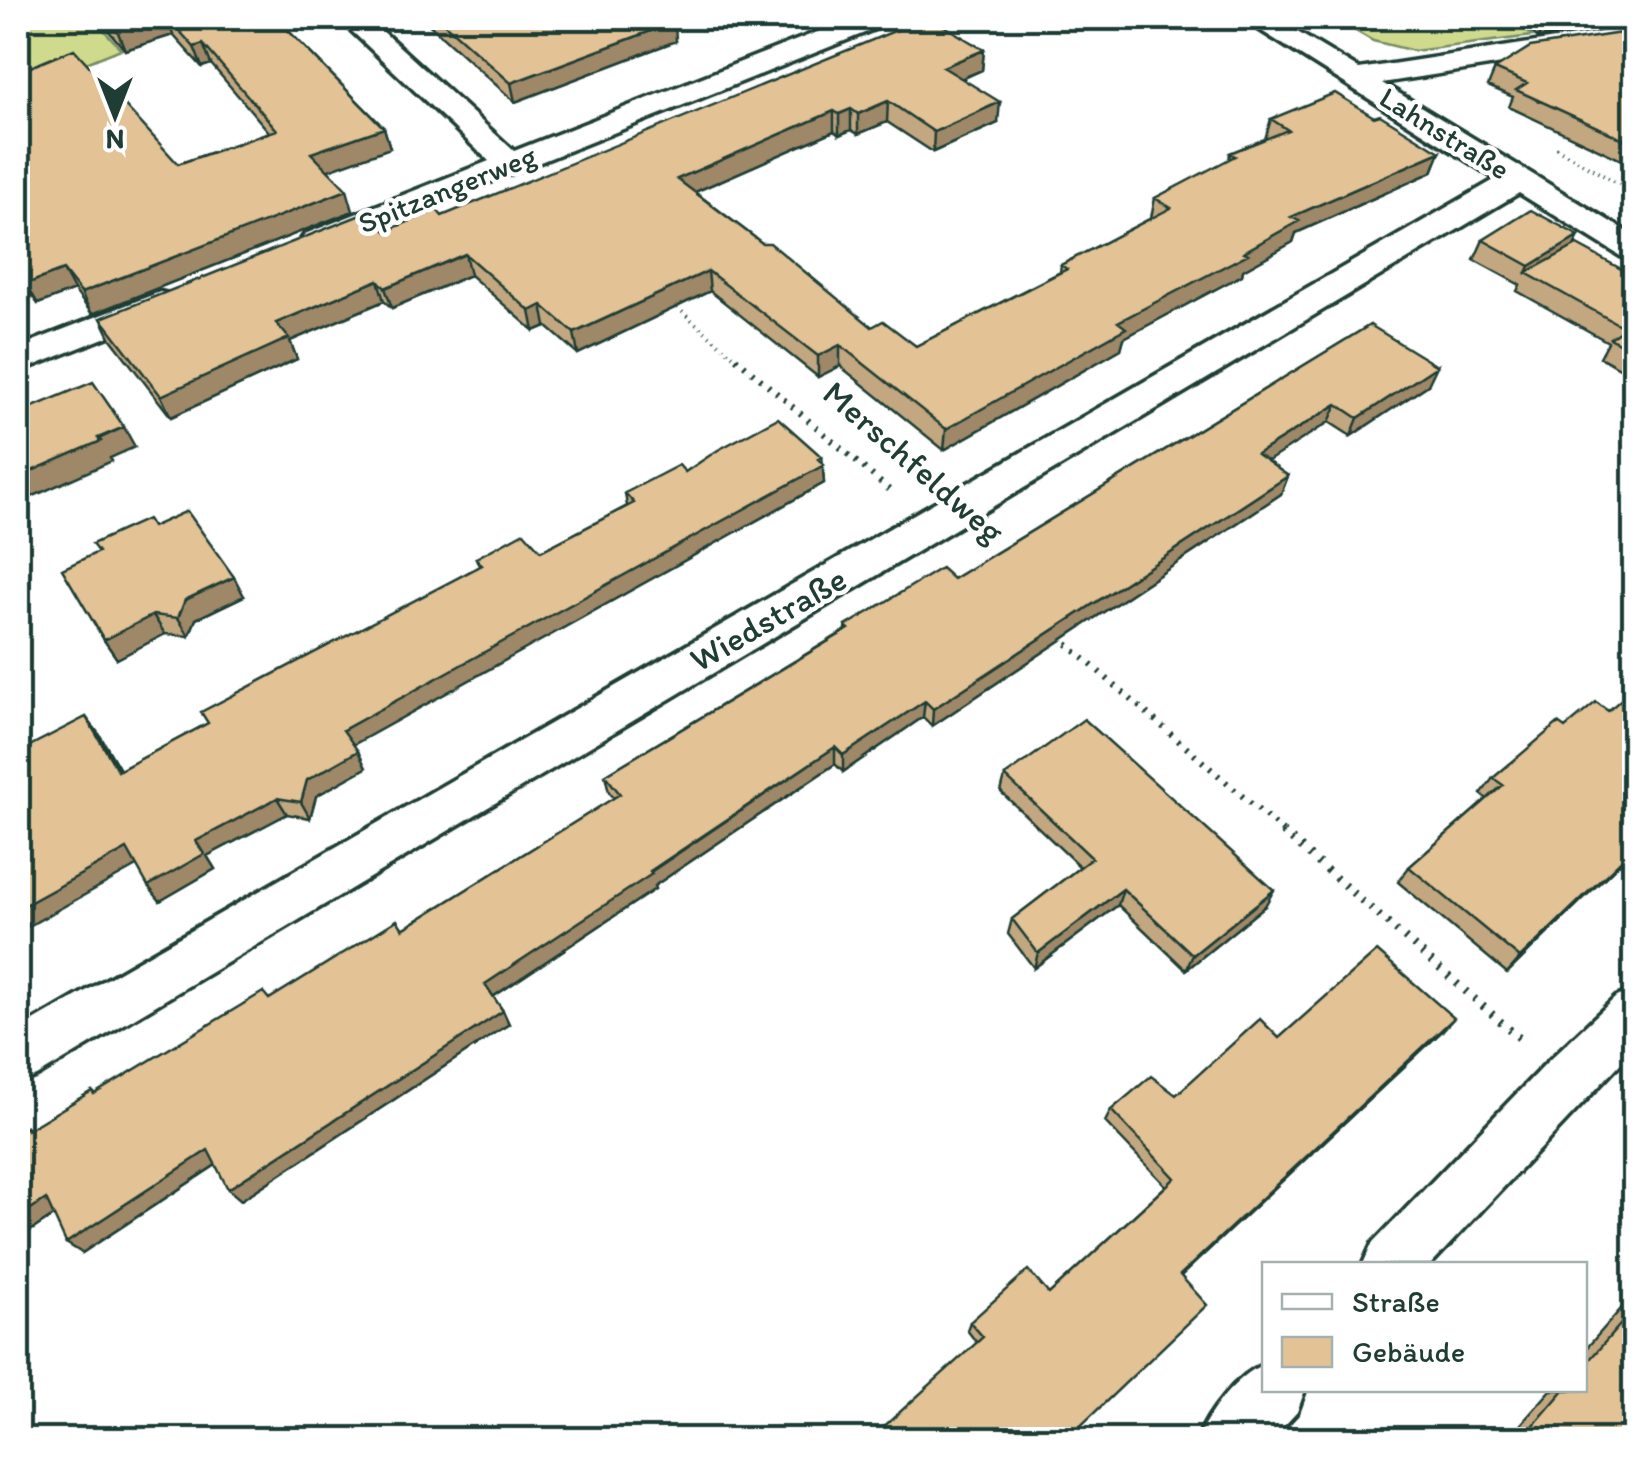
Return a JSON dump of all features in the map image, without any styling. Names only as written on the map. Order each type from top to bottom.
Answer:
[{"type":"street","points":[[352,18],[510,164]]},
{"type":"street","name":"Spitzangerweg","points":[[291,251],[877,18]]},
{"type":"street","name":"Lahnstraße","points":[[1255,18],[1634,250]]},
{"type":"street","points":[[1358,78],[1634,35]]},
{"type":"street","name":"Wiedstraße","points":[[18,1058],[1518,180]]},
{"type":"street","points":[[18,360],[182,295]]},
{"type":"street","points":[[1394,1262],[1634,1014]]},
{"type":"street","points":[[1228,1440],[1273,1392]]},
{"type":"path","name":"Merschfeldweg","points":[[664,296],[930,524]]},
{"type":"path","points":[[1056,635],[1567,1080]]},
{"type":"green space","points":[[18,18],[93,18],[121,49],[29,86],[18,76]]},
{"type":"green space","points":[[1333,18],[1512,18],[1532,36],[1414,51],[1373,41]]},
{"type":"building","points":[[106,18],[157,18],[117,30]]},
{"type":"building","points":[[168,18],[276,18],[384,128],[311,153],[347,190],[81,293],[63,270],[26,284],[18,272],[18,72],[74,49],[178,164],[277,130],[203,44],[194,47]]},
{"type":"building","points":[[438,18],[668,18],[675,22],[511,83]]},
{"type":"building","points":[[926,18],[984,50],[943,67],[1000,102],[934,132],[888,101],[858,114],[851,109],[839,114],[834,111],[677,179],[762,243],[770,243],[872,327],[883,321],[916,346],[1067,269],[1061,265],[1171,208],[1155,198],[1235,156],[1230,153],[1288,130],[1271,119],[1335,93],[1440,152],[1291,217],[1299,221],[1244,252],[1248,254],[1118,322],[1126,328],[946,429],[840,345],[818,356],[708,271],[574,333],[542,305],[530,311],[465,254],[385,288],[378,280],[276,323],[289,338],[161,396],[101,318],[368,212],[386,231],[437,210],[442,216]]},
{"type":"building","points":[[1634,31],[1634,144],[1516,90],[1527,83],[1495,69],[1530,47]]},
{"type":"building","points":[[1531,210],[1579,236],[1530,266],[1483,240]]},
{"type":"building","points":[[1577,245],[1634,276],[1634,352],[1610,338],[1625,328],[1526,273]]},
{"type":"building","points":[[1370,325],[1437,366],[1358,418],[1337,404],[1257,454],[1288,476],[933,709],[925,701],[843,755],[835,747],[485,984],[503,1011],[228,1189],[208,1150],[66,1243],[46,1199],[18,1217],[18,1132],[92,1091],[94,1094],[263,992],[269,999],[397,920],[403,929],[620,794],[605,775],[849,629],[846,626],[941,568],[953,579]]},
{"type":"building","points":[[93,382],[124,427],[18,477],[18,413]]},
{"type":"building","points":[[778,418],[822,457],[818,459],[824,465],[343,730],[358,751],[307,780],[301,802],[277,798],[196,841],[204,854],[148,886],[127,849],[18,909],[18,752],[86,717],[118,771],[208,723],[201,712],[482,565],[476,558],[524,532],[541,551],[634,503],[625,493],[679,465],[685,472]]},
{"type":"building","points":[[187,511],[234,577],[185,600],[178,618],[153,615],[104,640],[62,569],[98,552],[92,544],[147,519],[152,527]]},
{"type":"building","points":[[1634,688],[1634,848],[1520,958],[1409,867],[1503,785],[1493,778],[1558,723],[1565,728],[1596,702],[1608,711]]},
{"type":"building","points":[[1084,719],[1274,890],[1193,955],[1123,889],[1038,953],[1012,919],[1092,858],[1005,776]]},
{"type":"building","points":[[1377,951],[1454,1018],[1180,1275],[1207,1305],[1066,1440],[869,1440],[983,1337],[970,1322],[1028,1270],[1049,1294],[1175,1178],[1111,1110],[1151,1076],[1176,1095],[1260,1019],[1279,1038]]},
{"type":"building","points":[[1634,1309],[1634,1440],[1521,1440],[1562,1392],[1587,1392],[1587,1363]]}]
